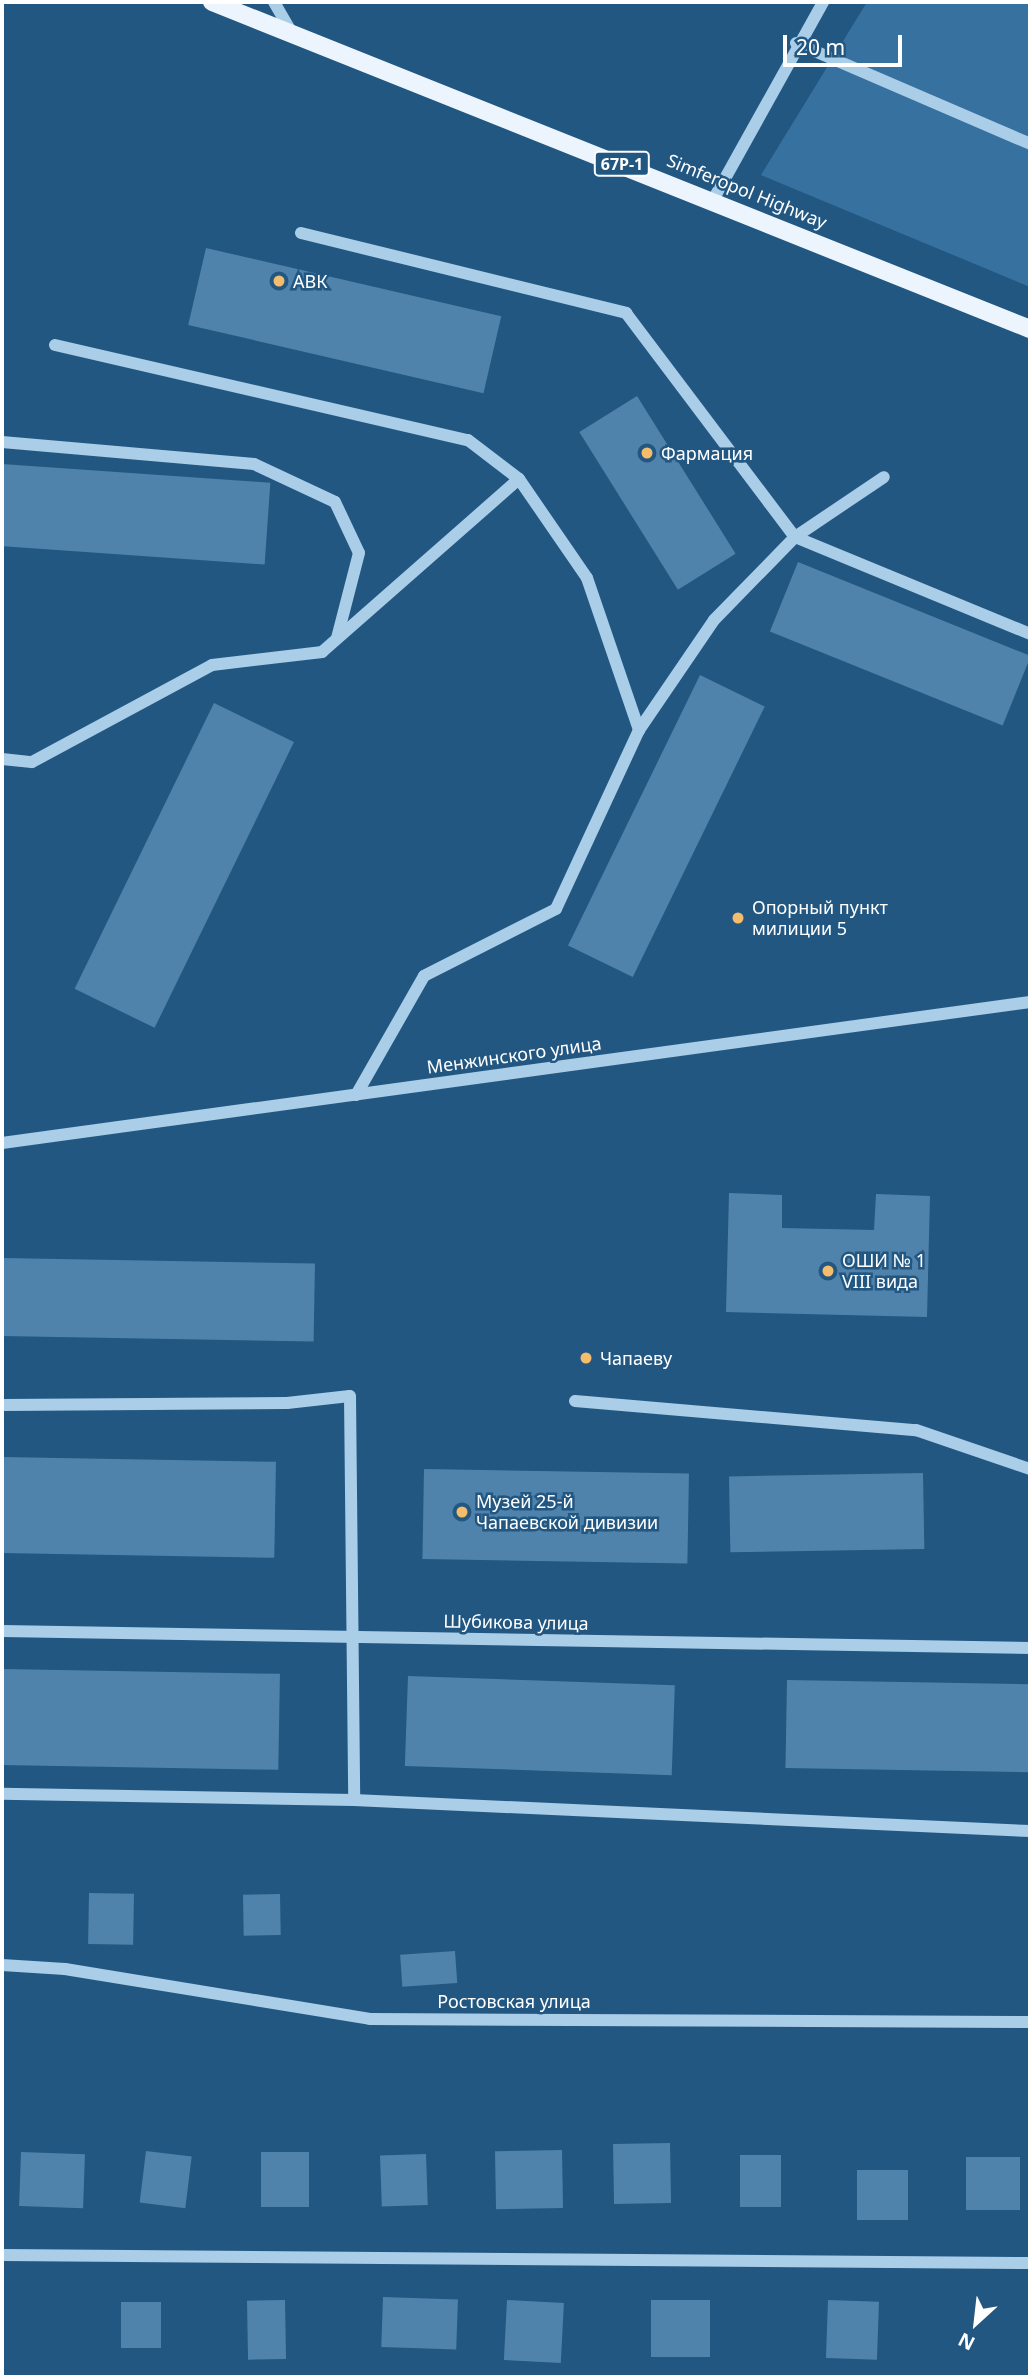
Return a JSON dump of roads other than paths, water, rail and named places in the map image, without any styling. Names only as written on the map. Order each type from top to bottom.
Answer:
[{"type":"main road","name":"Simferopol Highway","points":[[212,2],[713,200],[1030,329]]},
{"type":"street","points":[[274,2],[292,33]]},
{"type":"street","points":[[713,200],[796,43],[823,2]]},
{"type":"street","points":[[796,43],[1030,144]]},
{"type":"street","points":[[301,233],[626,313],[795,537],[1030,634]]},
{"type":"street","points":[[55,345],[468,440],[519,479],[587,578],[639,730]]},
{"type":"street","points":[[2,442],[254,464],[335,502],[359,553],[337,638]]},
{"type":"street","points":[[356,1095],[424,976],[556,909],[639,730],[714,620],[795,537],[884,477]]},
{"type":"street","points":[[2,759],[32,762],[212,665],[321,652],[519,479]]},
{"type":"street","name":"Менжинского улица","points":[[2,1143],[1030,1002]]},
{"type":"street","points":[[2,1405],[286,1403],[350,1396],[350,1636],[354,1800]]},
{"type":"street","points":[[575,1401],[916,1430],[1030,1469]]},
{"type":"street","name":"Шубикова улица","points":[[2,1631],[1030,1648]]},
{"type":"street","points":[[2,1794],[354,1800],[1030,1831]]},
{"type":"street","name":"Ростовская улица","points":[[2,1965],[65,1969],[370,2019],[1030,2022]]},
{"type":"street","points":[[2,2255],[1030,2263]]},
{"type":"place","name":"АВК","points":[[279,281]]},
{"type":"place","name":"Фармация","points":[[647,453]]},
{"type":"place","name":"Опорный пункт милиции 5","points":[[738,918]]},
{"type":"place","name":"ОШИ № 1 VIII вида","points":[[828,1271]]},
{"type":"place","name":"Чапаеву","points":[[586,1358]]},
{"type":"place","name":"Музей 25-й Чапаевской дивизии","points":[[462,1512]]}]
